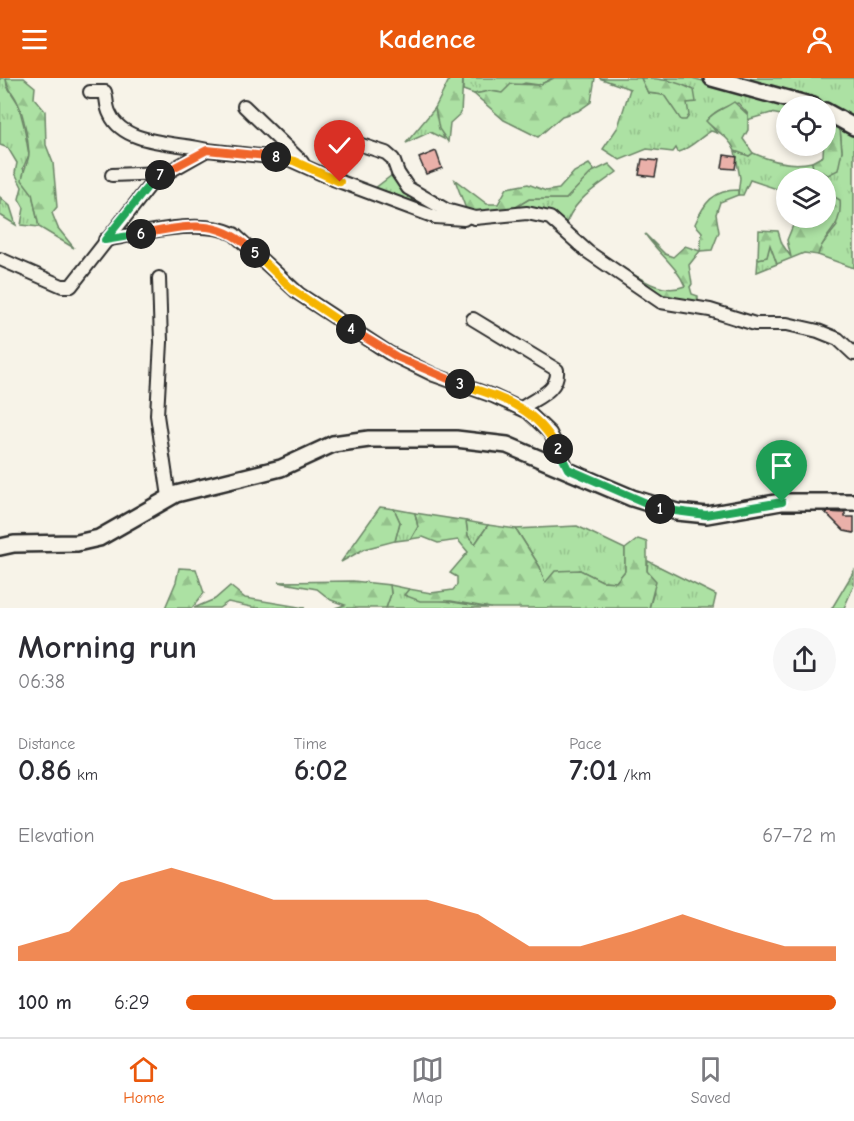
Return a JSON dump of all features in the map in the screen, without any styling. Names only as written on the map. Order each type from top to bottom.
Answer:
[{"type":"main road","points":[[712,78],[777,96]]},
{"type":"main road","points":[[836,117],[854,127]]},
{"type":"main road","points":[[0,547],[14,544],[76,543],[99,538],[170,497],[191,489],[281,468],[333,444],[369,439],[480,440],[507,445],[661,509],[688,513],[706,515],[782,502],[854,502]]},
{"type":"street","points":[[90,92],[105,92],[110,115],[123,130],[163,143],[281,157],[435,217],[454,220],[527,213],[543,215],[559,224],[588,252],[658,301],[720,312],[755,324],[787,324],[818,330],[838,339],[854,354]]},
{"type":"street","points":[[244,106],[307,167]]},
{"type":"street","points":[[340,138],[386,153],[393,159],[403,182],[412,191],[439,207],[475,218]]},
{"type":"street","points":[[0,259],[70,287],[149,185],[164,173],[207,150]]},
{"type":"street","points":[[112,175],[164,173]]},
{"type":"street","points":[[105,240],[190,227],[228,231],[240,238],[298,294],[389,353],[434,375],[522,408],[548,430],[568,469]]},
{"type":"street","points":[[159,278],[161,342],[157,415],[170,497]]},
{"type":"street","points":[[473,319],[557,370],[556,378],[545,395],[522,408]]},
{"type":"green space","points":[[0,78],[6,78],[7,86],[18,103],[29,155],[23,168],[32,193],[39,227],[21,225],[24,208],[19,199],[22,187],[15,173],[17,163],[8,148],[0,145]]},
{"type":"green space","points":[[6,78],[24,78],[35,87],[34,98],[45,111],[46,145],[53,163],[57,207],[52,213],[58,228],[74,248],[39,227],[32,193],[22,180],[29,153],[25,128],[20,108]]},
{"type":"green space","points":[[450,78],[463,78],[461,113],[450,123],[448,142],[439,129],[435,108]]},
{"type":"green space","points":[[463,78],[554,78],[539,85],[525,83],[502,93],[490,91],[474,94],[463,90]]},
{"type":"green space","points":[[554,78],[595,78],[591,102],[578,111],[562,116],[538,137],[504,120],[474,94],[490,91],[502,93],[511,84],[539,85]]},
{"type":"green space","points":[[599,78],[641,78],[648,93],[664,95],[675,107],[686,109],[688,87],[678,86],[665,78],[692,78],[776,101],[776,114],[771,113],[747,120],[748,114],[738,103],[733,104],[716,112],[707,121],[717,133],[711,131],[683,150],[678,152],[676,148],[673,152],[647,149],[620,160],[603,149],[618,127],[630,89]]},
{"type":"green space","points":[[641,78],[668,81],[694,90],[696,102],[687,103],[689,115],[686,120],[681,120],[664,95],[648,93]]},
{"type":"green space","points":[[732,78],[854,78],[854,121],[836,111],[836,96],[796,96]]},
{"type":"green space","points":[[734,102],[748,115],[748,130],[743,139],[753,153],[749,156],[735,151],[726,138],[706,121],[716,112]]},
{"type":"green space","points":[[435,108],[444,139],[430,132],[406,143]]},
{"type":"green space","points":[[836,121],[854,133],[854,268],[818,255],[821,246],[837,226],[836,168],[813,168],[842,151],[840,129]]},
{"type":"green space","points":[[836,126],[840,129],[842,151],[838,170],[836,171],[836,168],[813,168],[812,162],[823,156],[836,156]]},
{"type":"green space","points":[[735,151],[749,156],[753,153],[774,161],[812,162],[813,168],[776,168],[776,189],[750,180],[743,195],[738,195],[740,178]]},
{"type":"green space","points":[[589,164],[594,170],[566,199],[529,199],[501,216],[469,217],[455,180],[487,204],[498,204],[507,188],[528,184],[546,191],[559,189],[574,172]]},
{"type":"green space","points":[[609,164],[617,172],[592,190],[579,203],[564,229],[550,218],[501,216],[529,199],[566,199],[590,173]]},
{"type":"green space","points":[[396,168],[400,178],[462,219],[370,192],[392,175]]},
{"type":"green space","points":[[738,190],[738,195],[720,202],[716,214],[719,232],[712,250],[700,251],[702,232],[695,224],[702,210],[716,195]]},
{"type":"green space","points":[[0,197],[10,206],[16,225],[0,215]]},
{"type":"green space","points":[[836,198],[840,200],[839,218],[836,224]]},
{"type":"green space","points":[[792,228],[833,228],[818,255],[804,253],[777,264],[770,245],[767,257],[758,259],[759,230],[778,231],[782,244],[791,257],[787,240]]},
{"type":"green space","points":[[645,234],[665,254],[673,257],[685,246],[700,251],[689,265],[692,284],[690,287],[692,294],[698,296],[698,308],[670,304],[616,272],[622,267],[653,285],[668,289],[685,286],[672,265]]},
{"type":"green space","points":[[770,244],[777,264],[757,272],[758,259],[767,256]]},
{"type":"green space","points":[[380,507],[394,509],[400,522],[395,541],[364,549],[341,562]]},
{"type":"green space","points":[[394,509],[415,513],[418,527],[411,539],[395,541],[400,522]]},
{"type":"green space","points":[[415,513],[466,521],[468,536],[475,544],[488,525],[516,529],[540,567],[545,583],[555,571],[580,570],[602,581],[616,582],[625,571],[625,549],[638,539],[647,542],[647,571],[656,581],[649,608],[491,608],[451,601],[420,601],[404,595],[409,589],[431,593],[453,590],[457,585],[457,577],[450,573],[468,552],[458,540],[438,543],[423,537],[411,539],[418,527]]},
{"type":"green space","points":[[466,521],[488,525],[475,544],[468,536]]},
{"type":"green space","points":[[577,526],[625,549],[625,571],[616,582],[602,581],[580,570],[545,584],[540,567],[516,529]]},
{"type":"green space","points":[[648,561],[716,595],[713,608],[649,608],[654,592],[647,571]]},
{"type":"green space","points":[[179,568],[196,569],[204,593],[192,608],[165,608],[176,582]]},
{"type":"green space","points":[[854,571],[854,585],[844,608],[832,608]]},
{"type":"green space","points":[[353,581],[390,585],[391,594],[386,608],[335,608],[345,605],[331,600],[317,589],[278,582]]},
{"type":"green space","points":[[390,585],[409,589],[405,595],[491,608],[386,608],[391,594]]},
{"type":"green space","points":[[230,586],[245,598],[305,608],[256,608],[228,602],[219,608],[194,608],[215,599]]},
{"type":"building","points":[[436,151],[442,168],[426,174],[419,158]]},
{"type":"building","points":[[724,155],[737,157],[735,169],[722,168]]},
{"type":"building","points":[[642,159],[658,161],[655,177],[639,175]]},
{"type":"building","points":[[825,512],[845,513],[845,517],[854,517],[854,533],[844,531]]},
{"type":"route","points":[[340,182],[281,157],[237,151],[207,150],[158,176],[105,240],[178,228],[221,228],[240,238],[298,294],[389,353],[434,375],[493,396],[528,412],[550,433],[568,469],[632,498],[661,509],[677,512],[706,515],[782,502]]}]
